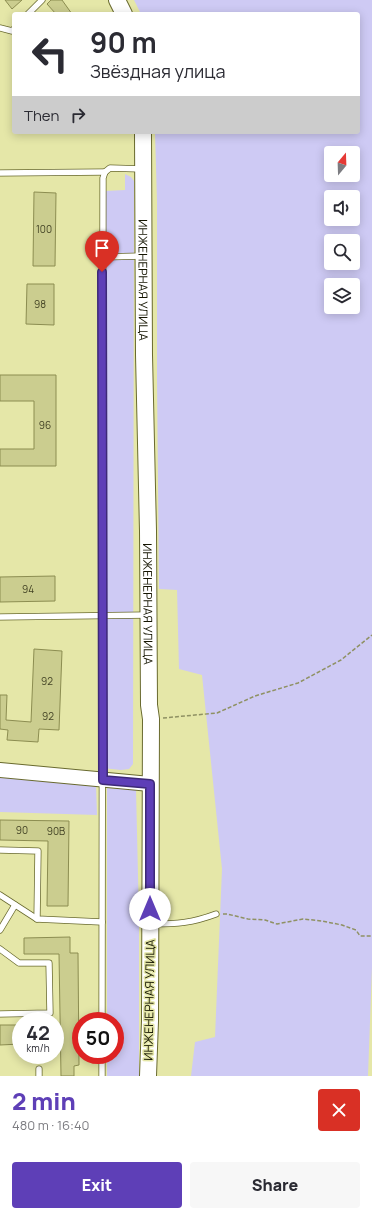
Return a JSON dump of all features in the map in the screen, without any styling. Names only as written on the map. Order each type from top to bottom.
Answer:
[{"type":"main road","points":[[117,0],[123,12]]},
{"type":"main road","name":"ИНЖЕНЕРНАЯ УЛИЦА","points":[[143,134],[144,362],[148,531],[149,705],[151,719],[148,1076]]},
{"type":"street","points":[[0,770],[150,784]]},
{"type":"lane","points":[[30,12],[42,0]]},
{"type":"lane","points":[[0,28],[12,31]]},
{"type":"lane","points":[[102,1012],[103,178],[110,168],[144,169]]},
{"type":"lane","points":[[0,173],[106,172]]},
{"type":"lane","points":[[102,257],[144,256]]},
{"type":"lane","points":[[0,617],[148,615]]},
{"type":"lane","points":[[0,850],[38,851],[37,919]]},
{"type":"lane","points":[[0,895],[37,919],[102,922]]},
{"type":"lane","points":[[0,930],[15,905]]},
{"type":"lane","points":[[150,924],[177,924],[197,921],[216,914]]},
{"type":"lane","points":[[0,949],[18,963],[49,963],[50,1013],[0,1014]]},
{"type":"lane","points":[[102,1064],[102,1076]]},
{"type":"lane","points":[[39,1070],[39,1076]]},
{"type":"path","points":[[151,719],[217,713],[255,696],[298,683],[341,660],[372,635]]},
{"type":"path","points":[[216,914],[227,914],[248,919],[265,920],[277,924],[303,919],[322,921],[342,925],[356,930],[360,936],[372,936]]},
{"type":"shaded area","points":[[134,0],[372,0],[372,967],[368,1076],[191,1076],[195,1042],[215,1037],[222,869],[202,675],[179,669],[177,590],[159,589],[157,202],[155,134],[360,134],[360,12],[140,12]]},
{"type":"shaded area","points":[[125,174],[131,177],[134,181],[133,764],[129,769],[121,770],[102,768],[105,191],[125,190]]},
{"type":"shaded area","points":[[0,776],[96,785],[97,815],[0,812]]},
{"type":"shaded area","points":[[107,788],[136,790],[139,918],[139,1076],[107,1076],[107,1064],[124,1064],[124,1012],[107,1012]]},
{"type":"building","points":[[5,0],[22,0],[12,9]]},
{"type":"building","points":[[51,0],[62,0],[71,12],[54,12],[47,4]]},
{"type":"building","points":[[34,192],[56,193],[55,266],[33,266]]},
{"type":"building","points":[[27,284],[54,284],[54,325],[26,324]]},
{"type":"building","points":[[0,375],[56,375],[56,466],[0,466],[0,449],[34,449],[34,401],[0,401]]},
{"type":"building","points":[[55,576],[55,601],[0,602],[0,577]]},
{"type":"building","points":[[34,649],[62,651],[59,730],[39,729],[38,742],[7,740],[8,730],[0,729],[0,695],[7,695],[6,720],[31,722]]},
{"type":"building","points":[[0,820],[69,821],[68,906],[47,906],[48,841],[0,840]]},
{"type":"building","points":[[70,937],[70,953],[78,953],[79,1012],[72,1012],[72,1064],[79,1065],[74,1066],[74,1076],[61,1076],[61,1064],[64,1064],[64,1012],[60,1012],[59,954],[24,954],[24,938]]},
{"type":"building","points":[[0,1025],[12,1025],[12,1044],[0,1045]]},
{"type":"route","points":[[102,272],[103,780],[150,784],[150,909]]}]
